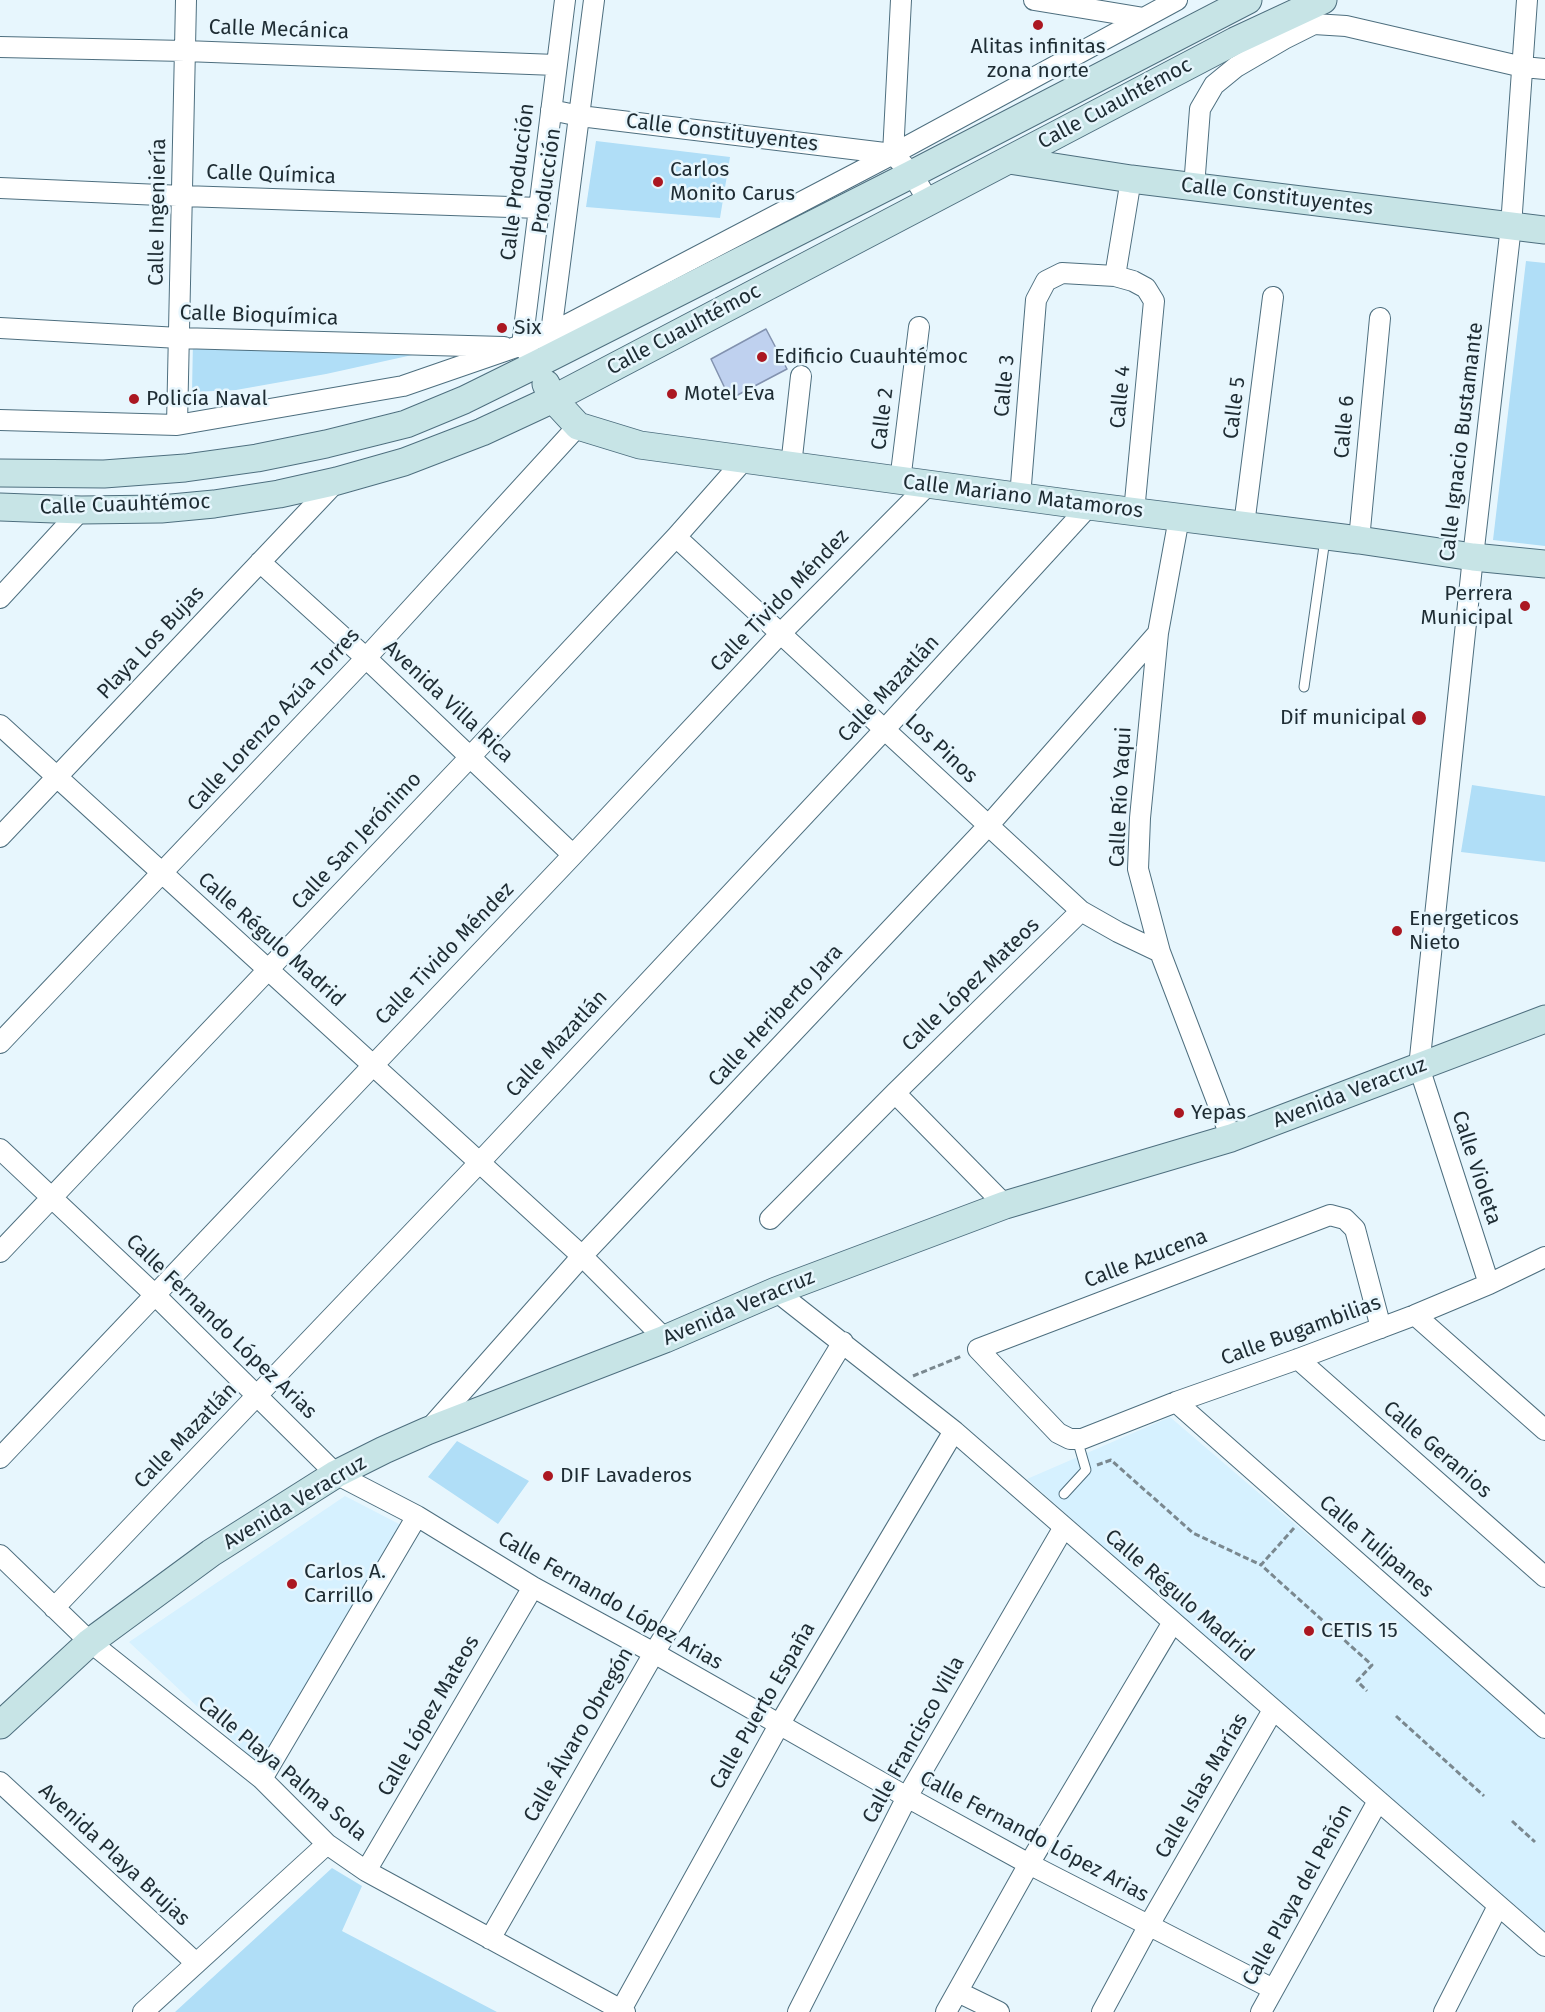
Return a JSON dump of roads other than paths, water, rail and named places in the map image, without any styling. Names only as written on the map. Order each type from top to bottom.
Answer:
[{"type":"main road","name":"Calle Cuauhtémoc","points":[[0,473],[104,474],[185,468],[280,454],[406,424],[464,400],[525,352],[912,174],[1236,3]]},
{"type":"main road","name":"Calle Cuauhtémoc","points":[[0,507],[81,510],[161,509],[214,504],[279,494],[404,462],[482,432],[553,399],[1235,41],[1319,12]]},
{"type":"main road","name":"Calle Constituyentes","points":[[1009,160],[1131,179],[1545,230]]},
{"type":"main road","points":[[525,352],[553,399],[578,426]]},
{"type":"main road","name":"Calle Mariano Matamoros","points":[[578,426],[640,445],[744,460],[1359,540],[1473,557],[1545,564]]},
{"type":"main road","name":"Avenida Veracruz","points":[[0,1725],[90,1642],[212,1553],[336,1473],[427,1431],[665,1339],[776,1291],[1005,1205],[1231,1138],[1545,1019]]},
{"type":"street","name":"Calle Ingeniería","points":[[177,426],[186,0]]},
{"type":"street","name":"Calle Producción","points":[[525,352],[556,65],[566,0]]},
{"type":"street","name":"Producción","points":[[525,352],[551,333],[594,0]]},
{"type":"street","points":[[901,0],[893,154],[912,174],[929,202]]},
{"type":"street","points":[[1034,0],[1144,18]]},
{"type":"street","points":[[551,333],[893,154],[1177,0]]},
{"type":"street","name":"Calle Ignacio Bustamante","points":[[1419,1067],[1511,226],[1527,0]]},
{"type":"street","points":[[1194,187],[1200,110],[1214,85],[1236,67],[1284,39],[1319,12],[1346,26],[1523,67],[1545,69]]},
{"type":"street","name":"Calle Mecánica","points":[[0,47],[185,51],[556,65]]},
{"type":"street","name":"Calle Constituyentes","points":[[551,110],[580,116],[893,154]]},
{"type":"street","points":[[1115,276],[1131,179]]},
{"type":"street","name":"Calle Química","points":[[0,188],[540,208]]},
{"type":"street","name":"Calle 3","points":[[1020,497],[1036,300],[1046,281],[1062,273],[1115,276]]},
{"type":"street","name":"Calle 4","points":[[1115,276],[1133,281],[1146,288],[1154,301],[1134,512]]},
{"type":"street","name":"Calle 5","points":[[1244,525],[1273,297]]},
{"type":"street","name":"Calle 6","points":[[1359,540],[1380,318]]},
{"type":"street","name":"Calle 2","points":[[900,481],[919,327]]},
{"type":"street","name":"Calle Bioquímica","points":[[0,328],[179,338],[525,352]]},
{"type":"street","points":[[0,420],[177,426],[403,386],[525,352]]},
{"type":"street","points":[[791,466],[801,376]]},
{"type":"street","name":"Calle Lorenzo Azúa Torres","points":[[0,1043],[366,658],[578,426]]},
{"type":"street","name":"Calle San Jerónimo","points":[[0,1252],[471,756],[676,537],[744,460]]},
{"type":"street","name":"Playa Los Bujas","points":[[0,837],[337,481]]},
{"type":"street","name":"Calle Tivido Méndez","points":[[0,1458],[781,633],[928,485]]},
{"type":"street","name":"Calle Mazatlán","points":[[54,1608],[478,1163],[885,729],[1089,506]]},
{"type":"street","points":[[0,598],[81,510]]},
{"type":"street","name":"Calle Río Yaqui","points":[[1179,518],[1158,633],[1140,818],[1138,869],[1160,952],[1231,1138]]},
{"type":"street","name":"Los Pinos","points":[[676,537],[1081,911],[1160,952]]},
{"type":"street","name":"Avenida Villa Rica","points":[[260,562],[471,756],[573,855]]},
{"type":"street","name":"Calle Heriberto Jara","points":[[427,1431],[582,1256],[988,826],[1158,633]]},
{"type":"street","name":"Calle Régulo Madrid","points":[[0,725],[582,1256],[665,1339]]},
{"type":"street","name":"Calle López Mateos","points":[[770,1219],[1081,911]]},
{"type":"street","name":"Calle Violeta","points":[[1419,1067],[1489,1284]]},
{"type":"street","points":[[895,1093],[1005,1205]]},
{"type":"street","name":"Calle Fernando López Arias","points":[[0,1149],[154,1294],[336,1473],[417,1516],[533,1587],[907,1797],[1029,1864],[1273,1989]]},
{"type":"street","name":"Calle Azucena","points":[[1073,1439],[1058,1433],[978,1349],[1330,1215],[1345,1219],[1354,1229],[1381,1328]]},
{"type":"street","name":"Calle Bugambilias","points":[[1073,1439],[1082,1439],[1176,1402],[1381,1328],[1541,1264]]},
{"type":"street","name":"Calle Régulo Madrid","points":[[776,1291],[954,1431],[1545,1946]]},
{"type":"street","points":[[1415,1315],[1545,1430]]},
{"type":"street","name":"Calle Álvaro Obregón","points":[[490,1939],[654,1653],[843,1342]]},
{"type":"street","name":"Calle Geranios","points":[[1298,1359],[1545,1577]]},
{"type":"street","name":"Calle Tulipanes","points":[[1176,1402],[1545,1728]]},
{"type":"street","name":"Calle Puerto España","points":[[623,2011],[779,1725],[954,1431]]},
{"type":"street","points":[[262,1779],[417,1516]]},
{"type":"street","name":"Calle Francisco Villa","points":[[798,2012],[907,1797],[1064,1527]]},
{"type":"street","name":"Calle Playa Palma Sola","points":[[0,1556],[90,1642],[262,1779],[327,1844],[366,1871],[623,2011]]},
{"type":"street","name":"Calle López Mateos","points":[[366,1871],[533,1587]]},
{"type":"street","points":[[946,2012],[1029,1864],[1173,1622]]},
{"type":"street","name":"Calle Islas Marías","points":[[1102,2012],[1149,1925],[1273,1710]]},
{"type":"street","name":"Avenida Playa Brujas","points":[[0,1782],[196,1963]]},
{"type":"street","name":"Calle Playa del Peñón","points":[[1261,2012],[1378,1801]]},
{"type":"street","points":[[143,2012],[327,1844]]},
{"type":"street","points":[[1444,2012],[1498,1906]]},
{"type":"street","points":[[958,1992],[999,2012]]},
{"type":"lane","points":[[1304,687],[1325,536]]},
{"type":"lane","points":[[1065,1494],[1086,1470],[1073,1439]]},
{"type":"place","name":"Alitas infinitas zona norte","points":[[1038,25]]},
{"type":"place","name":"Carlos Monito Carus","points":[[658,182]]},
{"type":"place","name":"Six","points":[[502,328]]},
{"type":"place","name":"Edificio Cuauhtémoc","points":[[762,357]]},
{"type":"place","name":"Motel Eva","points":[[672,394]]},
{"type":"place","name":"Policía Naval","points":[[134,399]]},
{"type":"place","name":"Perrera Municipal","points":[[1525,606]]},
{"type":"place","name":"Dif municipal","points":[[1419,718]]},
{"type":"place","name":"Energeticos Nieto","points":[[1397,931]]},
{"type":"place","name":"Yepas","points":[[1179,1113]]},
{"type":"place","name":"DIF Lavaderos","points":[[548,1476]]},
{"type":"place","name":"Carlos A. Carrillo","points":[[292,1584]]},
{"type":"place","name":"CETIS 15","points":[[1309,1631]]}]
